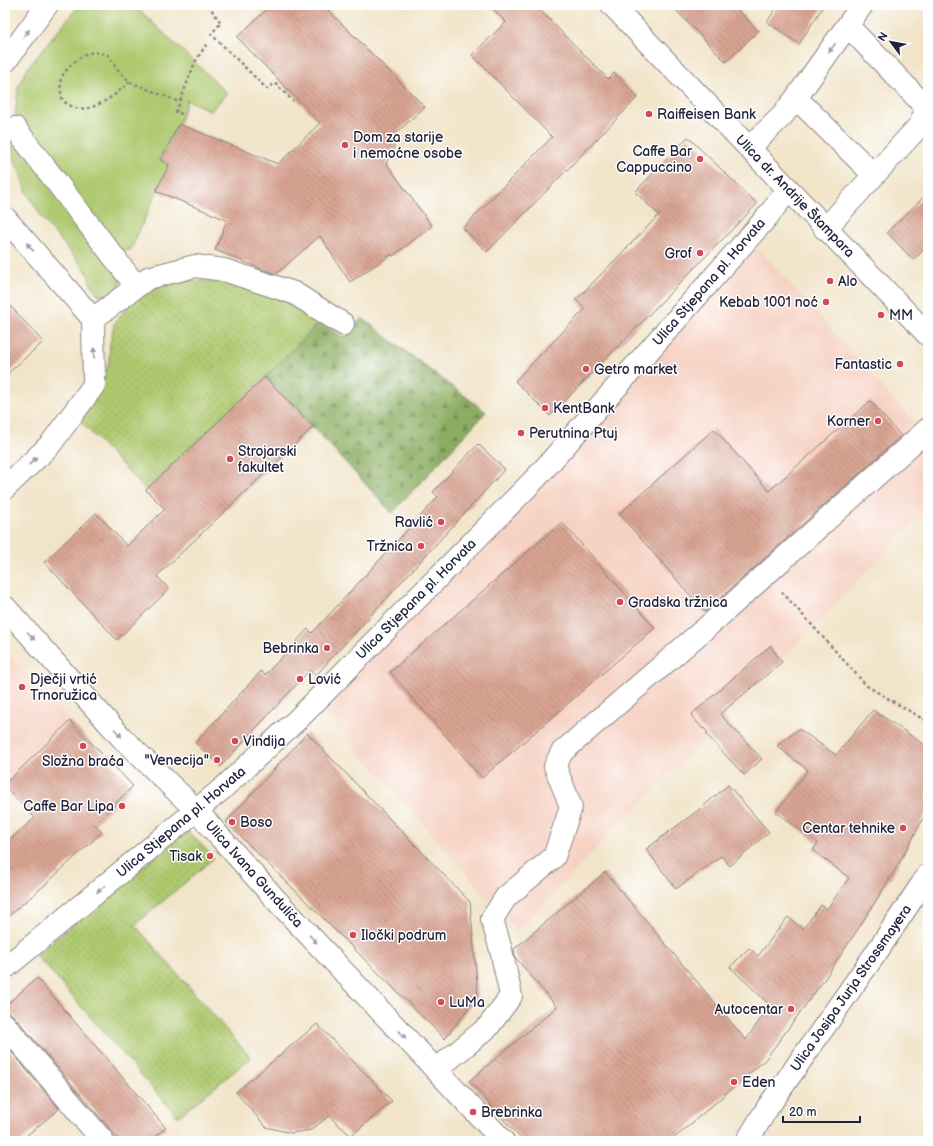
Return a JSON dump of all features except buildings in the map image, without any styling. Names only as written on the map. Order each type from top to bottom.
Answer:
[{"type":"street","points":[[5,62],[47,5]]},
{"type":"street","name":"Ulica dr. Andrije Štampara","points":[[612,5],[928,335]]},
{"type":"street","points":[[750,148],[782,116],[862,5]]},
{"type":"street","points":[[825,228],[920,125],[926,110],[921,102],[848,26]]},
{"type":"street","points":[[796,98],[874,176]]},
{"type":"street","points":[[15,128],[136,286]]},
{"type":"street","name":"Ulica Stjepana pl. Horvata","points":[[5,968],[222,789],[299,718],[537,477],[767,217],[788,190]]},
{"type":"street","points":[[5,218],[93,319],[94,385],[50,445],[5,488]]},
{"type":"street","points":[[93,319],[148,278],[195,266],[224,270],[294,293],[343,324]]},
{"type":"street","points":[[436,1070],[488,1026],[511,996],[492,919],[506,897],[554,857],[571,807],[555,766],[562,752],[766,575],[928,429]]},
{"type":"street","name":"Ulica Ivana Gundulića","points":[[5,607],[122,738],[196,810],[278,902],[503,1141]]},
{"type":"street","name":"Ulica Josipa Jurja Strossmayera","points":[[747,1141],[768,1107],[878,950],[928,875]]},
{"type":"street","points":[[5,1025],[103,1141]]},
{"type":"path","points":[[208,5],[221,23],[211,34],[267,89],[275,83],[293,101]]},
{"type":"path","points":[[182,114],[176,112],[179,102],[195,62],[208,42]]},
{"type":"path","points":[[130,82],[106,101],[90,108],[78,109],[68,105],[62,99],[61,79],[69,67],[78,59],[89,53],[100,53],[108,55],[117,69],[130,82],[179,102]]},
{"type":"path","points":[[766,575],[867,686],[928,722]]},
{"type":"shaded area","name":"Gradska tržnica","points":[[758,248],[928,438],[928,508],[517,931],[311,697]]},
{"type":"shaded area","name":"Dječji vrtić Trnoružica","points":[[5,651],[71,722],[5,784]]},
{"type":"green space","points":[[79,5],[134,5],[227,93],[211,111],[187,100],[179,124],[160,160],[169,165],[131,249],[119,254],[15,119],[18,87],[27,69]]},
{"type":"green space","points":[[13,132],[120,279],[120,285],[108,296],[98,294],[91,284],[87,272],[42,218],[27,192],[15,160],[11,142]]},
{"type":"green space","points":[[180,280],[237,285],[295,305],[319,322],[265,377],[146,490],[79,420],[104,378],[109,361],[110,344],[114,324],[130,304],[150,289]]},
{"type":"green space","points":[[362,318],[486,412],[392,513],[265,377],[319,322],[344,337]]},
{"type":"green space","points":[[187,830],[214,858],[135,925],[251,1058],[178,1117],[36,955]]},
{"type":"place","name":"Raiffeisen Bank","points":[[649,114]]},
{"type":"place","name":"Dom za starije i nemoćne osobe","points":[[345,145]]},
{"type":"place","name":"Caffe Bar Cappuccino","points":[[700,159]]},
{"type":"place","name":"Grof","points":[[700,253]]},
{"type":"place","name":"Alo","points":[[830,281]]},
{"type":"place","name":"Kebab 1001 noć","points":[[826,302]]},
{"type":"place","name":"MM","points":[[881,315]]},
{"type":"place","name":"Fantastic","points":[[900,364]]},
{"type":"place","name":"Getro market","points":[[586,369]]},
{"type":"place","name":"KentBank","points":[[545,408]]},
{"type":"place","name":"Korner","points":[[878,421]]},
{"type":"place","name":"Perutnina Ptuj","points":[[521,433]]},
{"type":"place","name":"Strojarski fakultet","points":[[230,459]]},
{"type":"place","name":"Ravlić","points":[[441,522]]},
{"type":"place","name":"Tržnica","points":[[421,546]]},
{"type":"place","name":"Gradska tržnica","points":[[620,602]]},
{"type":"place","name":"Bebrinka","points":[[327,648]]},
{"type":"place","name":"Lović","points":[[300,679]]},
{"type":"place","name":"Dječji vrtić Trnoružica","points":[[22,687]]},
{"type":"place","name":"Vindija","points":[[235,741]]},
{"type":"place","name":"Složna braća","points":[[83,746]]},
{"type":"place","name":"\"Venecija\"","points":[[217,760]]},
{"type":"place","name":"Caffe Bar Lipa","points":[[122,806]]},
{"type":"place","name":"Boso","points":[[232,822]]},
{"type":"place","name":"Centar tehnike","points":[[903,828]]},
{"type":"place","name":"Tisak","points":[[210,856]]},
{"type":"place","name":"Iločki podrum","points":[[353,935]]},
{"type":"place","name":"LuMa","points":[[441,1002]]},
{"type":"place","name":"Autocentar","points":[[791,1009]]},
{"type":"place","name":"Eden","points":[[734,1082]]},
{"type":"place","name":"Brebrinka","points":[[473,1112]]}]
